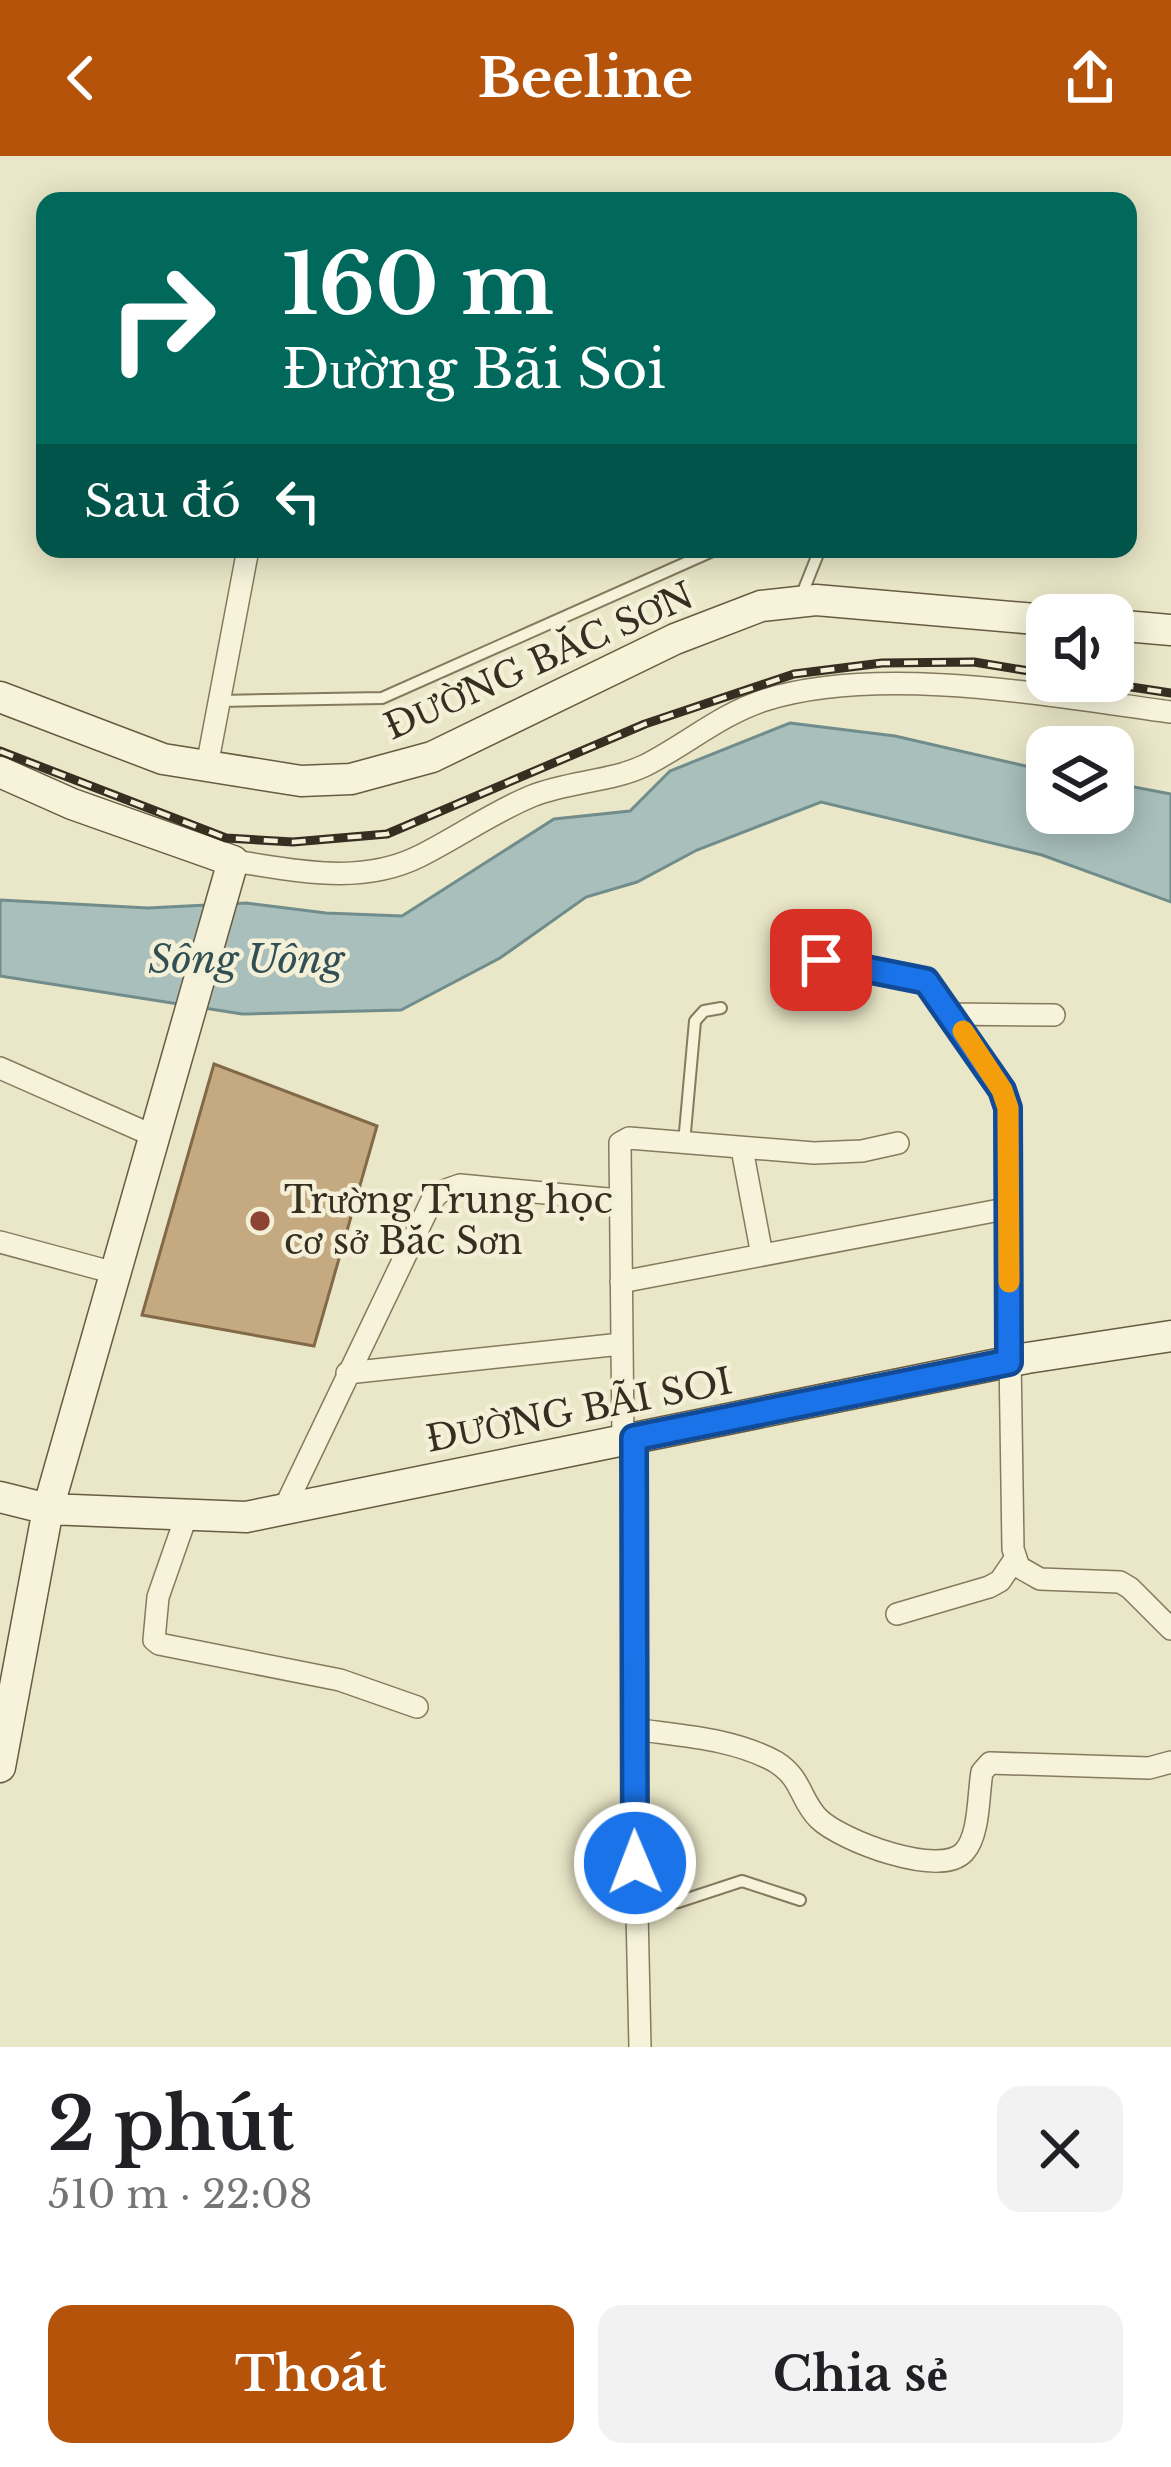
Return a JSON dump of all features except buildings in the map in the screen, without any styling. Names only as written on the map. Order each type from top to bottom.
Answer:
[{"type":"main road","name":"ĐƯỜNG BẮC SƠN","points":[[0,697],[163,759],[302,781],[351,779],[432,758],[675,639],[761,606],[816,600],[1026,618]]},
{"type":"main road","points":[[1134,627],[1171,630]]},
{"type":"main road","points":[[0,772],[231,867],[48,1509],[0,1767]]},
{"type":"main road","name":"ĐƯỜNG BÃI SOI","points":[[0,1497],[48,1509],[246,1517],[1009,1362],[1171,1336]]},
{"type":"street","points":[[207,766],[246,558]]},
{"type":"street","points":[[231,867],[333,875],[375,872],[416,858],[534,795],[640,768],[717,720],[764,700],[810,690],[866,683],[924,686],[1045,695],[1171,712]]},
{"type":"street","points":[[821,960],[916,977],[932,988],[1006,1099],[1015,1559],[1025,1573],[1040,1580],[1120,1582],[1171,1629]]},
{"type":"street","points":[[952,1014],[1054,1015]]},
{"type":"street","points":[[0,1068],[154,1136]]},
{"type":"street","points":[[640,2047],[629,1440],[618,1148],[623,1139],[838,1153],[898,1143]]},
{"type":"street","points":[[742,1149],[762,1255]]},
{"type":"street","points":[[284,1509],[440,1192],[460,1185],[618,1200]]},
{"type":"street","points":[[621,1282],[1010,1208]]},
{"type":"street","points":[[0,1242],[115,1273]]},
{"type":"street","points":[[347,1373],[622,1345]]},
{"type":"street","points":[[187,1514],[154,1613],[154,1640],[159,1645],[340,1681],[417,1707]]},
{"type":"street","points":[[897,1614],[989,1587],[1000,1581],[1015,1559]]},
{"type":"street","points":[[633,1729],[720,1742],[760,1755],[791,1773],[814,1814],[842,1836],[860,1845],[941,1862],[958,1858],[969,1846],[982,1772],[990,1763],[1149,1768],[1171,1762]]},
{"type":"lane","points":[[219,701],[382,698],[698,558]]},
{"type":"lane","points":[[798,602],[816,558]]},
{"type":"lane","points":[[684,1143],[695,1021],[704,1011],[721,1008]]},
{"type":"lane","points":[[636,1908],[678,1902],[742,1881],[800,1900]]},
{"type":"water","name":"Sông Uông","points":[[790,723],[895,736],[1026,766],[1026,834],[1134,834],[1134,787],[1171,794],[1171,902],[1042,855],[821,802],[697,850],[637,882],[586,897],[500,958],[401,1010],[242,1014],[0,976],[0,900],[148,908],[246,903],[402,916],[554,819],[630,811],[670,771]]},
{"type":"railway","points":[[0,751],[226,838],[293,842],[387,834],[645,724],[794,674],[882,663],[974,662],[1026,671]]},
{"type":"railway","points":[[1134,687],[1171,693]]},
{"type":"slow traffic","points":[[963,1031],[1002,1090],[1008,1108],[1009,1282]]},
{"type":"place","name":"Trường Trung học cơ sở Bắc Sơn","points":[[260,1221]]},
{"type":"route","points":[[635,1863],[634,1438],[1009,1362],[1008,1108],[1002,1090],[926,981],[821,960]]}]
